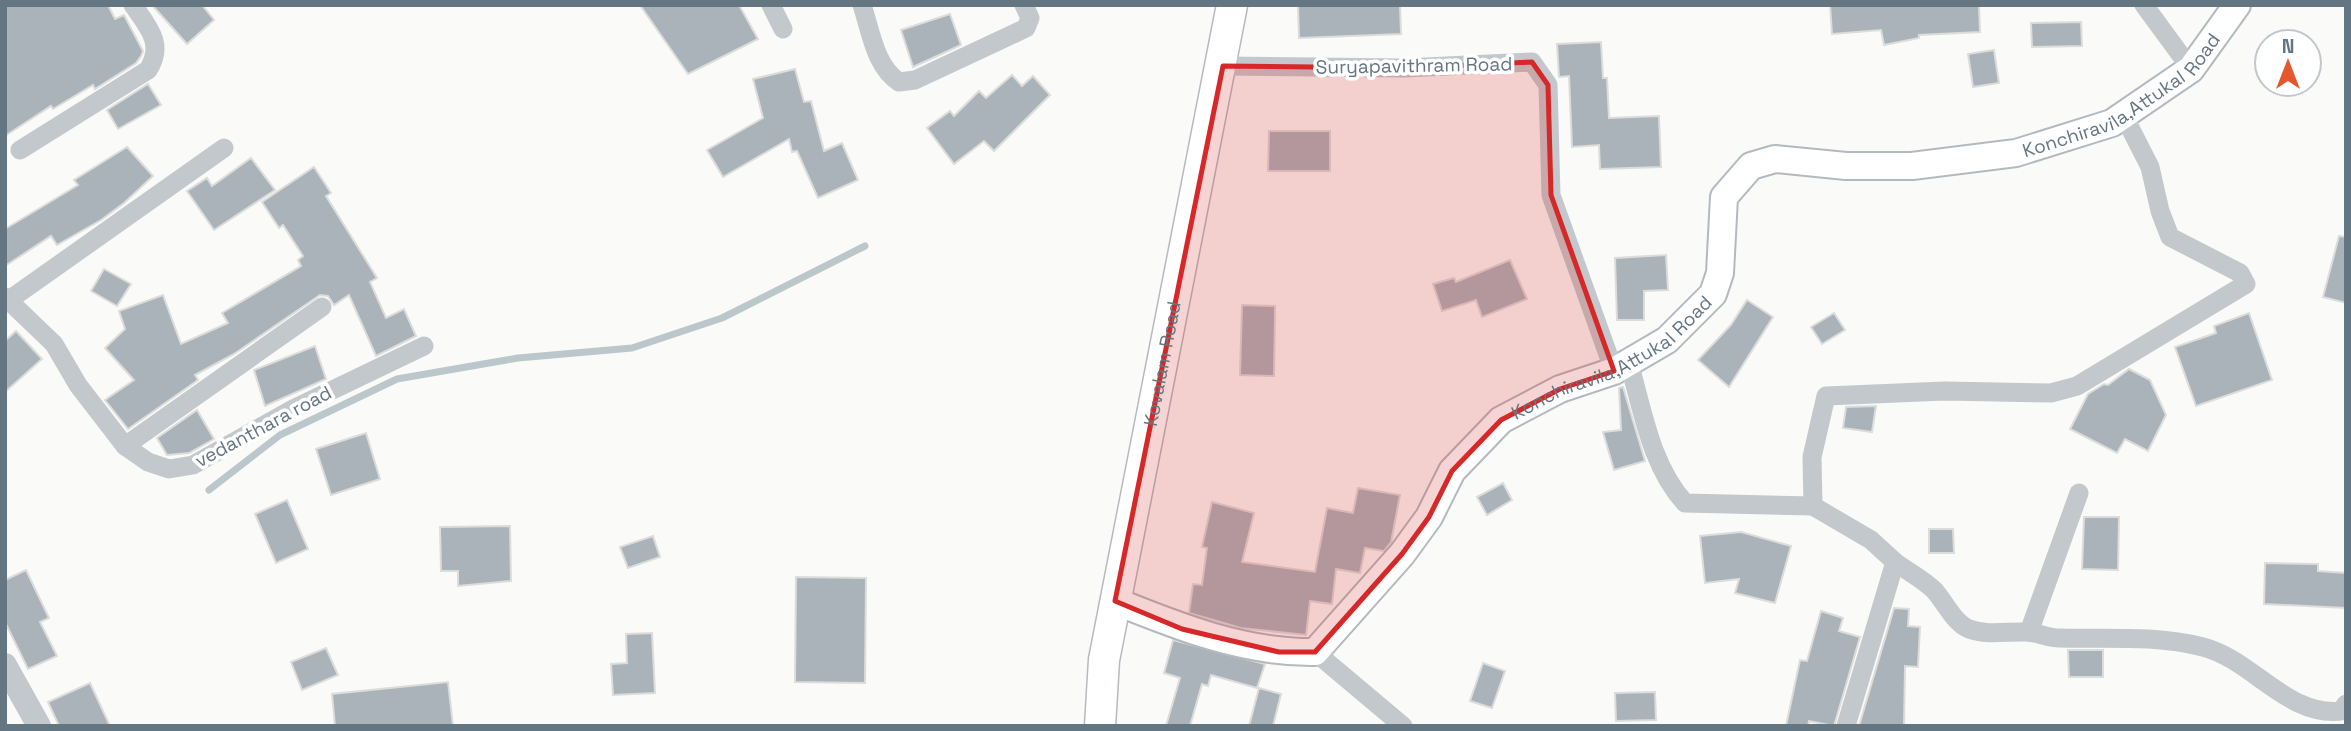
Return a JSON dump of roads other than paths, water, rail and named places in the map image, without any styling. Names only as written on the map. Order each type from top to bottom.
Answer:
[{"type":"main road","name":"Kovalam Road","points":[[1100,726],[1104,660],[1223,66],[1232,5]]},
{"type":"main road","name":"Konchiravila,Attukal Road","points":[[1315,652],[1409,545],[1429,517],[1452,471],[1501,420],[1560,388],[1621,367],[1667,340],[1713,294],[1720,273],[1724,197],[1751,166],[1775,159],[1846,166],[1912,166],[2016,153],[2112,123],[2191,69],[2237,5]]},
{"type":"main road","points":[[1115,601],[1195,632],[1279,652],[1315,652]]},
{"type":"street","points":[[20,150],[148,70],[157,48],[154,36],[133,5]]},
{"type":"street","points":[[771,5],[783,29]]},
{"type":"street","points":[[862,5],[881,65],[888,75],[899,82],[915,80],[1026,28],[1030,18],[1024,5]]},
{"type":"street","points":[[2144,5],[2191,69]]},
{"type":"street","name":"Suryapavithram Road","points":[[1223,66],[1404,68],[1532,62],[1548,85],[1551,195],[1621,367]]},
{"type":"street","points":[[1812,506],[1812,457],[1826,396],[1945,391],[2051,393],[2077,386],[2246,284],[2240,273],[2170,237],[2160,211],[2150,167],[2124,116]]},
{"type":"street","points":[[7,298],[223,148]]},
{"type":"street","name":"vedanthara road","points":[[7,298],[54,344],[78,385],[125,446],[148,462],[169,469],[193,465],[293,408],[424,346]]},
{"type":"street","points":[[125,446],[322,307]]},
{"type":"street","points":[[1621,367],[1658,462],[1685,503],[1812,506],[1871,540],[1895,562],[1932,589],[1967,629],[2029,632],[2056,638],[2110,637],[2206,648],[2240,664],[2303,706],[2326,712],[2341,711],[2346,704]]},
{"type":"street","points":[[2029,632],[2080,493]]},
{"type":"street","points":[[1846,726],[1895,562]]},
{"type":"street","points":[[1315,652],[1403,726]]},
{"type":"street","points":[[5,665],[39,726]]},
{"type":"waterway","points":[[209,490],[280,435],[397,379],[518,358],[632,348],[722,318],[865,246]]}]
